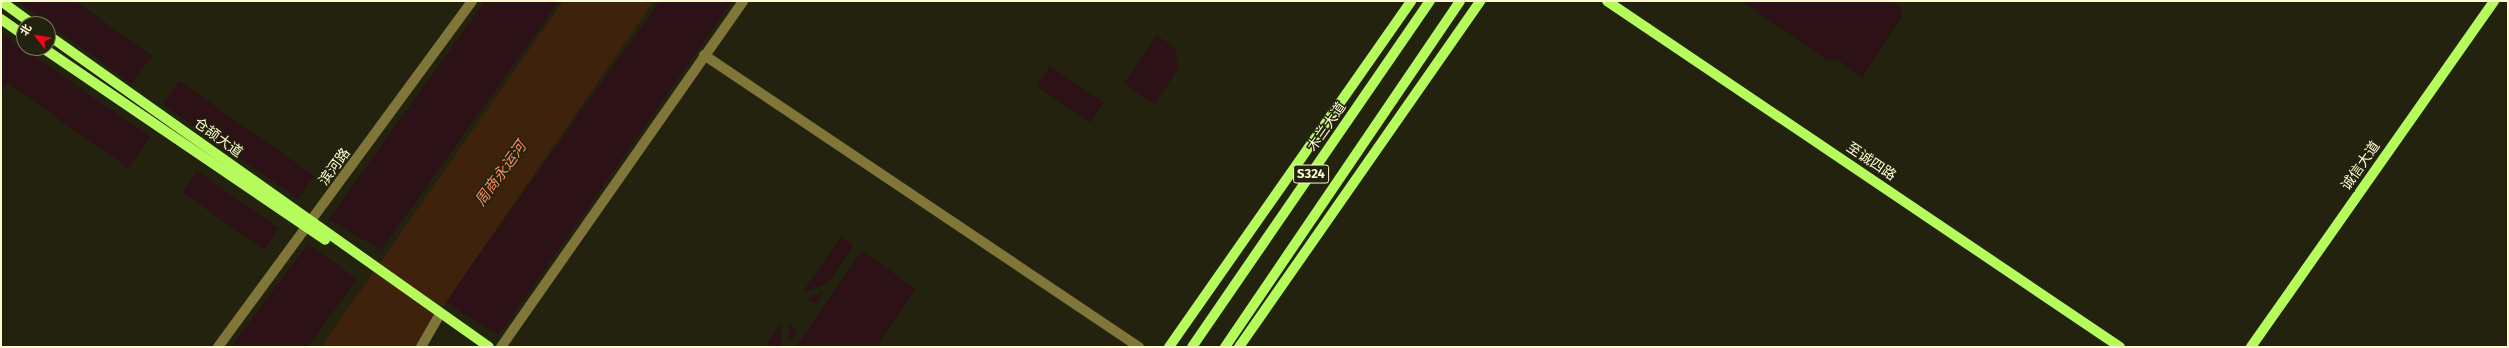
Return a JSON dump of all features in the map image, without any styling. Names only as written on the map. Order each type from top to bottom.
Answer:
[{"type":"main road","points":[[1,1],[22,16]]},
{"type":"main road","points":[[1169,347],[1412,1]]},
{"type":"main road","name":"木兰大道","points":[[1192,347],[1430,1]]},
{"type":"main road","name":"S324","points":[[1225,347],[1460,1]]},
{"type":"main road","points":[[1239,347],[1480,1]]},
{"type":"main road","name":"至诚四路","points":[[1607,1],[2120,347]]},
{"type":"main road","name":"诚信大道","points":[[2251,347],[2494,1]]},
{"type":"main road","points":[[1,19],[16,29]]},
{"type":"main road","name":"仓颉大道","points":[[56,40],[310,226]]},
{"type":"main road","name":"仓颉大道","points":[[55,56],[310,226],[440,316]]},
{"type":"main road","points":[[440,316],[480,347]]},
{"type":"main road","points":[[440,316],[489,347]]},
{"type":"street","name":"滨河路","points":[[218,347],[310,226],[472,1]]},
{"type":"street","points":[[501,347],[743,1]]},
{"type":"street","points":[[704,55],[1139,347]]},
{"type":"street","points":[[421,347],[440,316]]},
{"type":"shaded area","points":[[17,1],[75,1],[152,56],[132,84],[56,29],[56,16],[38,16]]},
{"type":"shaded area","points":[[485,1],[559,1],[381,250],[329,219]]},
{"type":"shaded area","points":[[660,1],[732,1],[499,335],[445,302]]},
{"type":"shaded area","points":[[1742,1],[1891,1],[1901,8],[1902,16],[1862,77],[1836,58],[1828,61]]},
{"type":"shaded area","points":[[1,33],[16,43],[16,56],[34,56],[150,137],[128,168],[8,83],[1,92]]},
{"type":"shaded area","points":[[1156,35],[1176,48],[1177,70],[1155,104],[1124,83]]},
{"type":"shaded area","points":[[1050,66],[1104,102],[1090,122],[1037,86]]},
{"type":"shaded area","points":[[179,81],[314,176],[298,199],[163,104]]},
{"type":"shaded area","points":[[197,171],[279,228],[264,250],[182,192]]},
{"type":"shaded area","points":[[841,236],[853,245],[828,283],[802,293]]},
{"type":"shaded area","points":[[308,244],[357,279],[307,347],[231,347]]},
{"type":"shaded area","points":[[862,251],[916,289],[876,347],[796,347]]},
{"type":"shaded area","points":[[824,291],[816,304],[808,299]]},
{"type":"shaded area","points":[[780,324],[781,347],[765,347]]},
{"type":"shaded area","points":[[790,325],[798,330],[789,343]]},
{"type":"water","name":"周商永运河","points":[[563,1],[654,1],[415,347],[321,347]]}]
